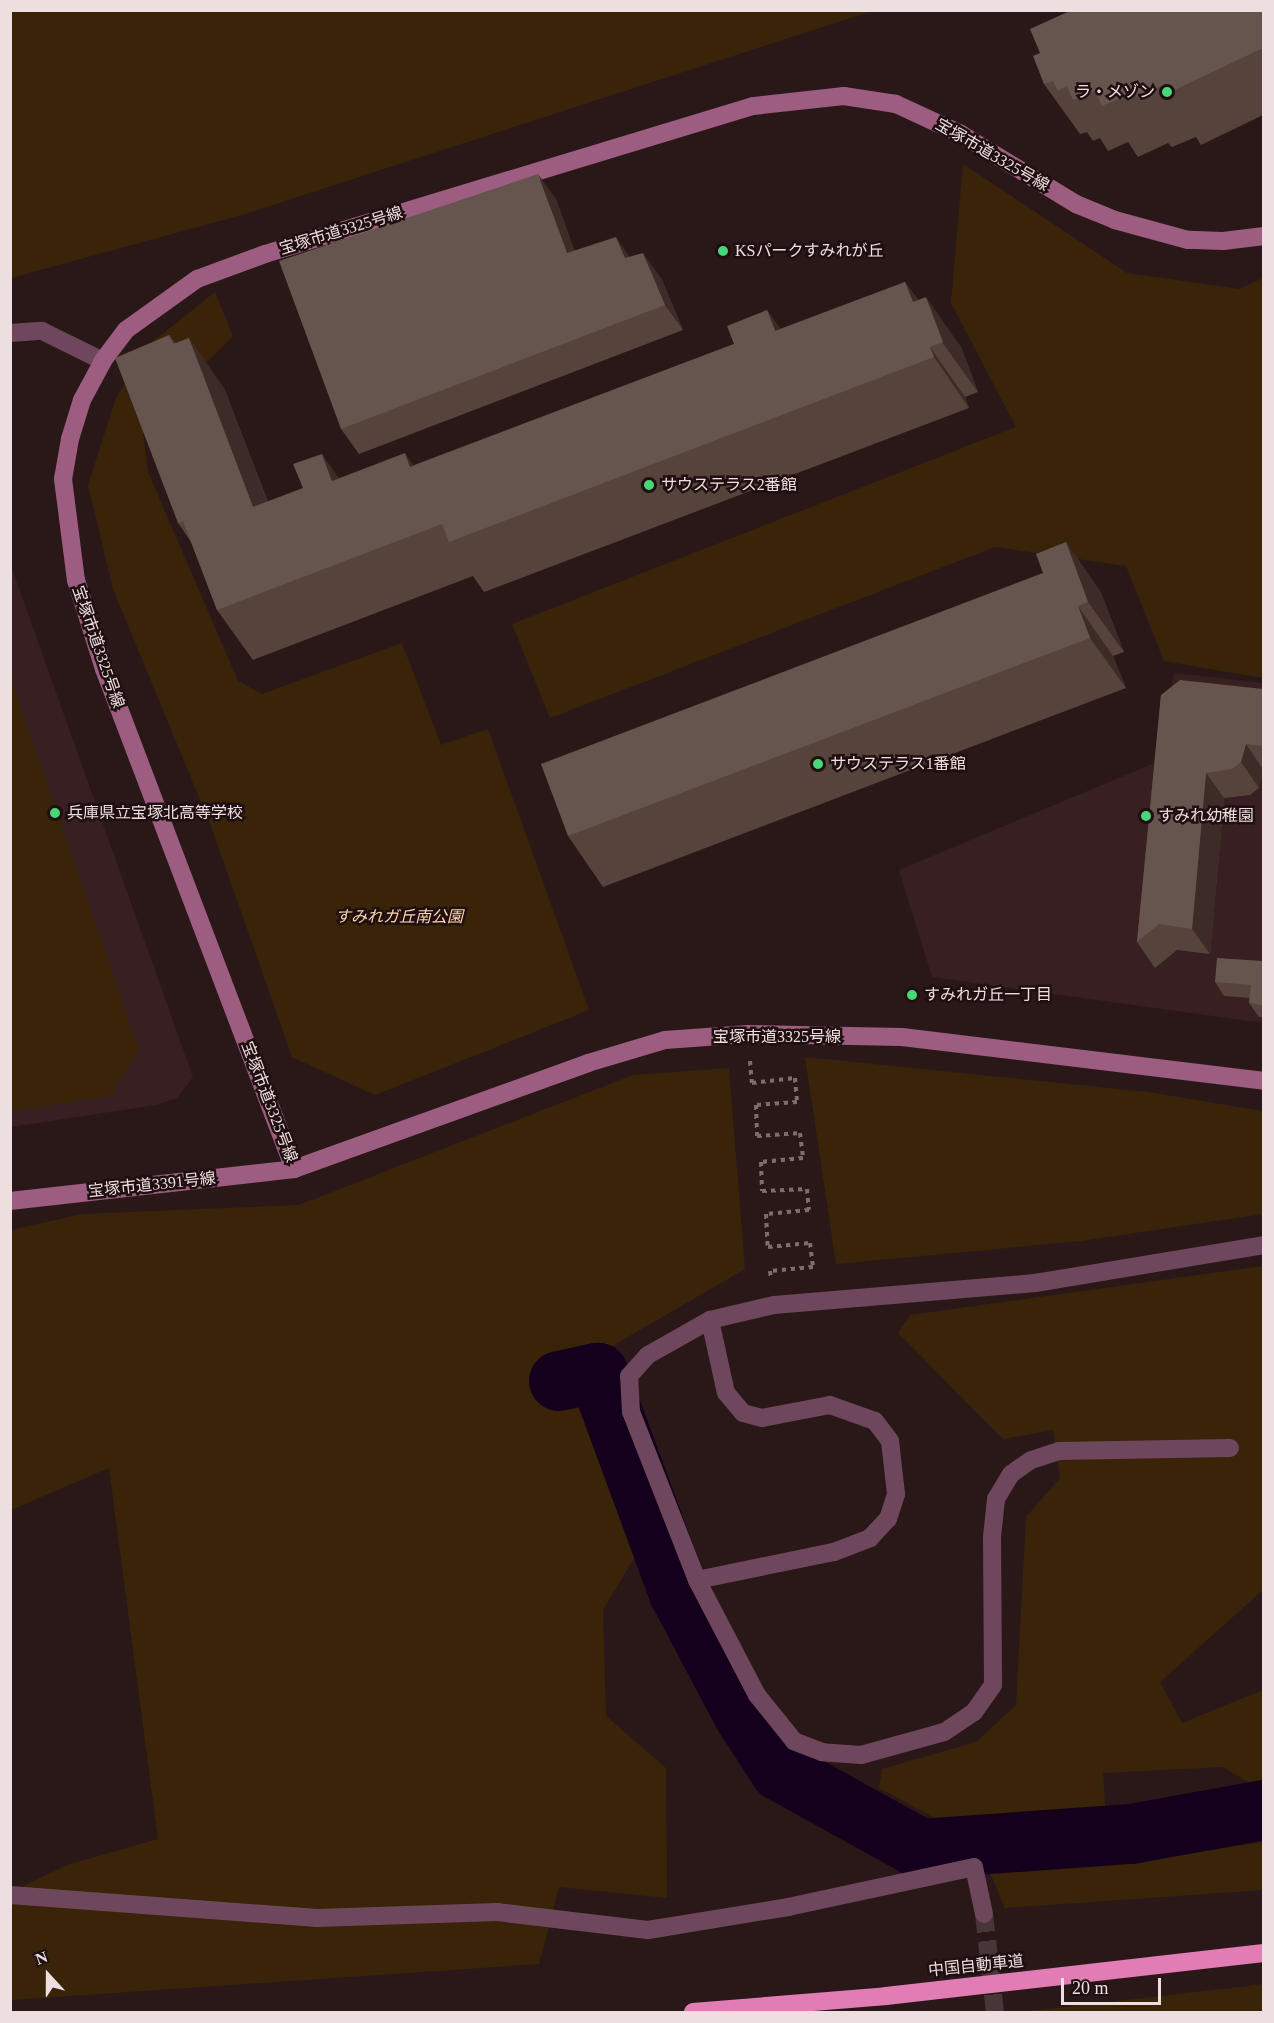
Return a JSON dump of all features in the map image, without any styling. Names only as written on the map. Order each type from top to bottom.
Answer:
[{"type":"highway","name":"中国自動車道","points":[[693,2013],[1263,1953]]},
{"type":"street","name":"宝塚市道3325号線","points":[[1263,236],[1223,242],[1188,240],[1151,230],[1076,204],[961,134],[896,104],[844,96],[753,106],[265,254],[197,279],[126,330],[103,361],[79,410],[63,479],[76,580],[104,669],[294,1169],[588,1063],[665,1041],[748,1034],[902,1037],[1263,1081]]},
{"type":"street","points":[[10,333],[42,331],[103,361]]},
{"type":"street","name":"宝塚市道3391号線","points":[[10,1201],[294,1169]]},
{"type":"street","points":[[1230,1448],[1059,1451],[1031,1460],[1011,1474],[996,1499],[993,1528],[993,1685],[974,1712],[944,1732],[861,1755],[822,1752],[794,1741],[757,1695],[697,1580],[631,1412],[629,1376],[648,1355],[710,1320],[774,1305],[1035,1283],[1263,1245]]},
{"type":"street","points":[[697,1580],[834,1552],[870,1538],[888,1519],[896,1494],[890,1441],[875,1421],[830,1405],[762,1418],[743,1413],[726,1393],[710,1320]]},
{"type":"street","points":[[10,1895],[317,1918],[497,1912],[648,1930],[788,1907],[974,1867],[984,1914]]},
{"type":"path","points":[[750,1057],[752,1083],[795,1078],[797,1102],[756,1105],[757,1136],[800,1133],[803,1158],[761,1161],[762,1191],[807,1189],[809,1210],[766,1214],[768,1247],[810,1243],[813,1267],[770,1271]]},
{"type":"shaded area","name":"兵庫県立宝塚北高等学校","points":[[10,563],[193,1077],[177,1098],[156,1105],[11,1127]]},
{"type":"shaded area","name":"すみれ幼稚園","points":[[1174,673],[1263,683],[1263,1023],[932,977],[899,870],[1157,762]]},
{"type":"green space","points":[[11,10],[872,11],[242,215],[11,278]]},
{"type":"green space","points":[[963,164],[1127,273],[1239,289],[1263,278],[1263,678],[1164,661],[1126,566],[995,547],[550,718],[512,624],[1016,427],[951,303]]},
{"type":"green space","name":"すみれガ丘南公園","points":[[215,292],[233,336],[186,383],[140,408],[148,472],[238,681],[262,694],[402,643],[441,745],[488,729],[589,1010],[375,1095],[292,1057],[211,826],[113,589],[88,485],[116,398],[145,348]]},
{"type":"green space","points":[[10,676],[139,1049],[111,1096],[11,1111]]},
{"type":"green space","points":[[805,1057],[1148,1092],[1263,1111],[1263,1214],[1081,1241],[836,1264]]},
{"type":"green space","points":[[729,1068],[745,1269],[607,1349],[593,1414],[640,1548],[603,1610],[606,1716],[666,1768],[667,1898],[559,1887],[539,1964],[11,2000],[11,1892],[67,1865],[158,1839],[109,1468],[11,1510],[11,1230],[82,1214],[299,1205],[633,1075]]},
{"type":"green space","points":[[1263,1266],[1263,1590],[1160,1682],[1182,1723],[1263,1690],[1263,1791],[1223,1767],[1103,1773],[1107,1834],[1155,1852],[1221,1849],[1263,1842],[1263,1890],[1005,1908],[976,1840],[879,1788],[882,1769],[976,1742],[1016,1705],[1026,1517],[1060,1478],[1053,1430],[1003,1439],[898,1333],[910,1315]]},
{"type":"green space","points":[[1263,1984],[1263,2012],[1021,2012],[1232,1988]]},
{"type":"building","points":[[1072,10],[1263,10],[1263,48],[1166,94],[1162,86],[1136,97],[1134,92],[1102,106],[1095,91],[1073,100],[1067,86],[1058,91],[1053,81],[1044,84],[1033,56],[1040,53],[1030,29]]},
{"type":"building","points":[[538,174],[567,253],[616,237],[625,258],[643,253],[665,305],[341,429],[279,261]]},
{"type":"building","points":[[905,282],[913,302],[926,297],[943,342],[930,347],[934,357],[449,542],[442,524],[217,610],[183,521],[178,523],[115,358],[169,335],[173,344],[189,338],[253,507],[303,488],[293,464],[322,454],[332,481],[405,453],[410,467],[734,344],[727,326],[767,310],[775,331]]},
{"type":"building","points":[[1066,542],[1088,602],[1078,606],[1090,638],[568,836],[541,764],[1043,573],[1036,554]]},
{"type":"building","points":[[1180,680],[1263,689],[1263,746],[1246,744],[1241,762],[1232,769],[1206,773],[1192,929],[1159,924],[1137,942],[1161,695]]},
{"type":"building","points":[[1217,958],[1263,961],[1263,1005],[1249,1003],[1251,985],[1215,982]]},
{"type":"waterway","points":[[559,1381],[598,1373],[679,1593],[743,1714],[780,1771],[921,1849],[1131,1834],[1264,1810]]},
{"type":"tunnel","points":[[984,1914],[995,2012]]},
{"type":"place","name":"ラ・メゾン","points":[[1167,92]]},
{"type":"place","name":"KSパークすみれが丘","points":[[723,251]]},
{"type":"place","name":"サウステラス2番館","points":[[649,485]]},
{"type":"place","name":"サウステラス1番館","points":[[818,764]]},
{"type":"place","name":"兵庫県立宝塚北高等学校","points":[[55,813]]},
{"type":"place","name":"すみれ幼稚園","points":[[1146,816]]},
{"type":"place","name":"すみれガ丘一丁目","points":[[912,995]]}]
